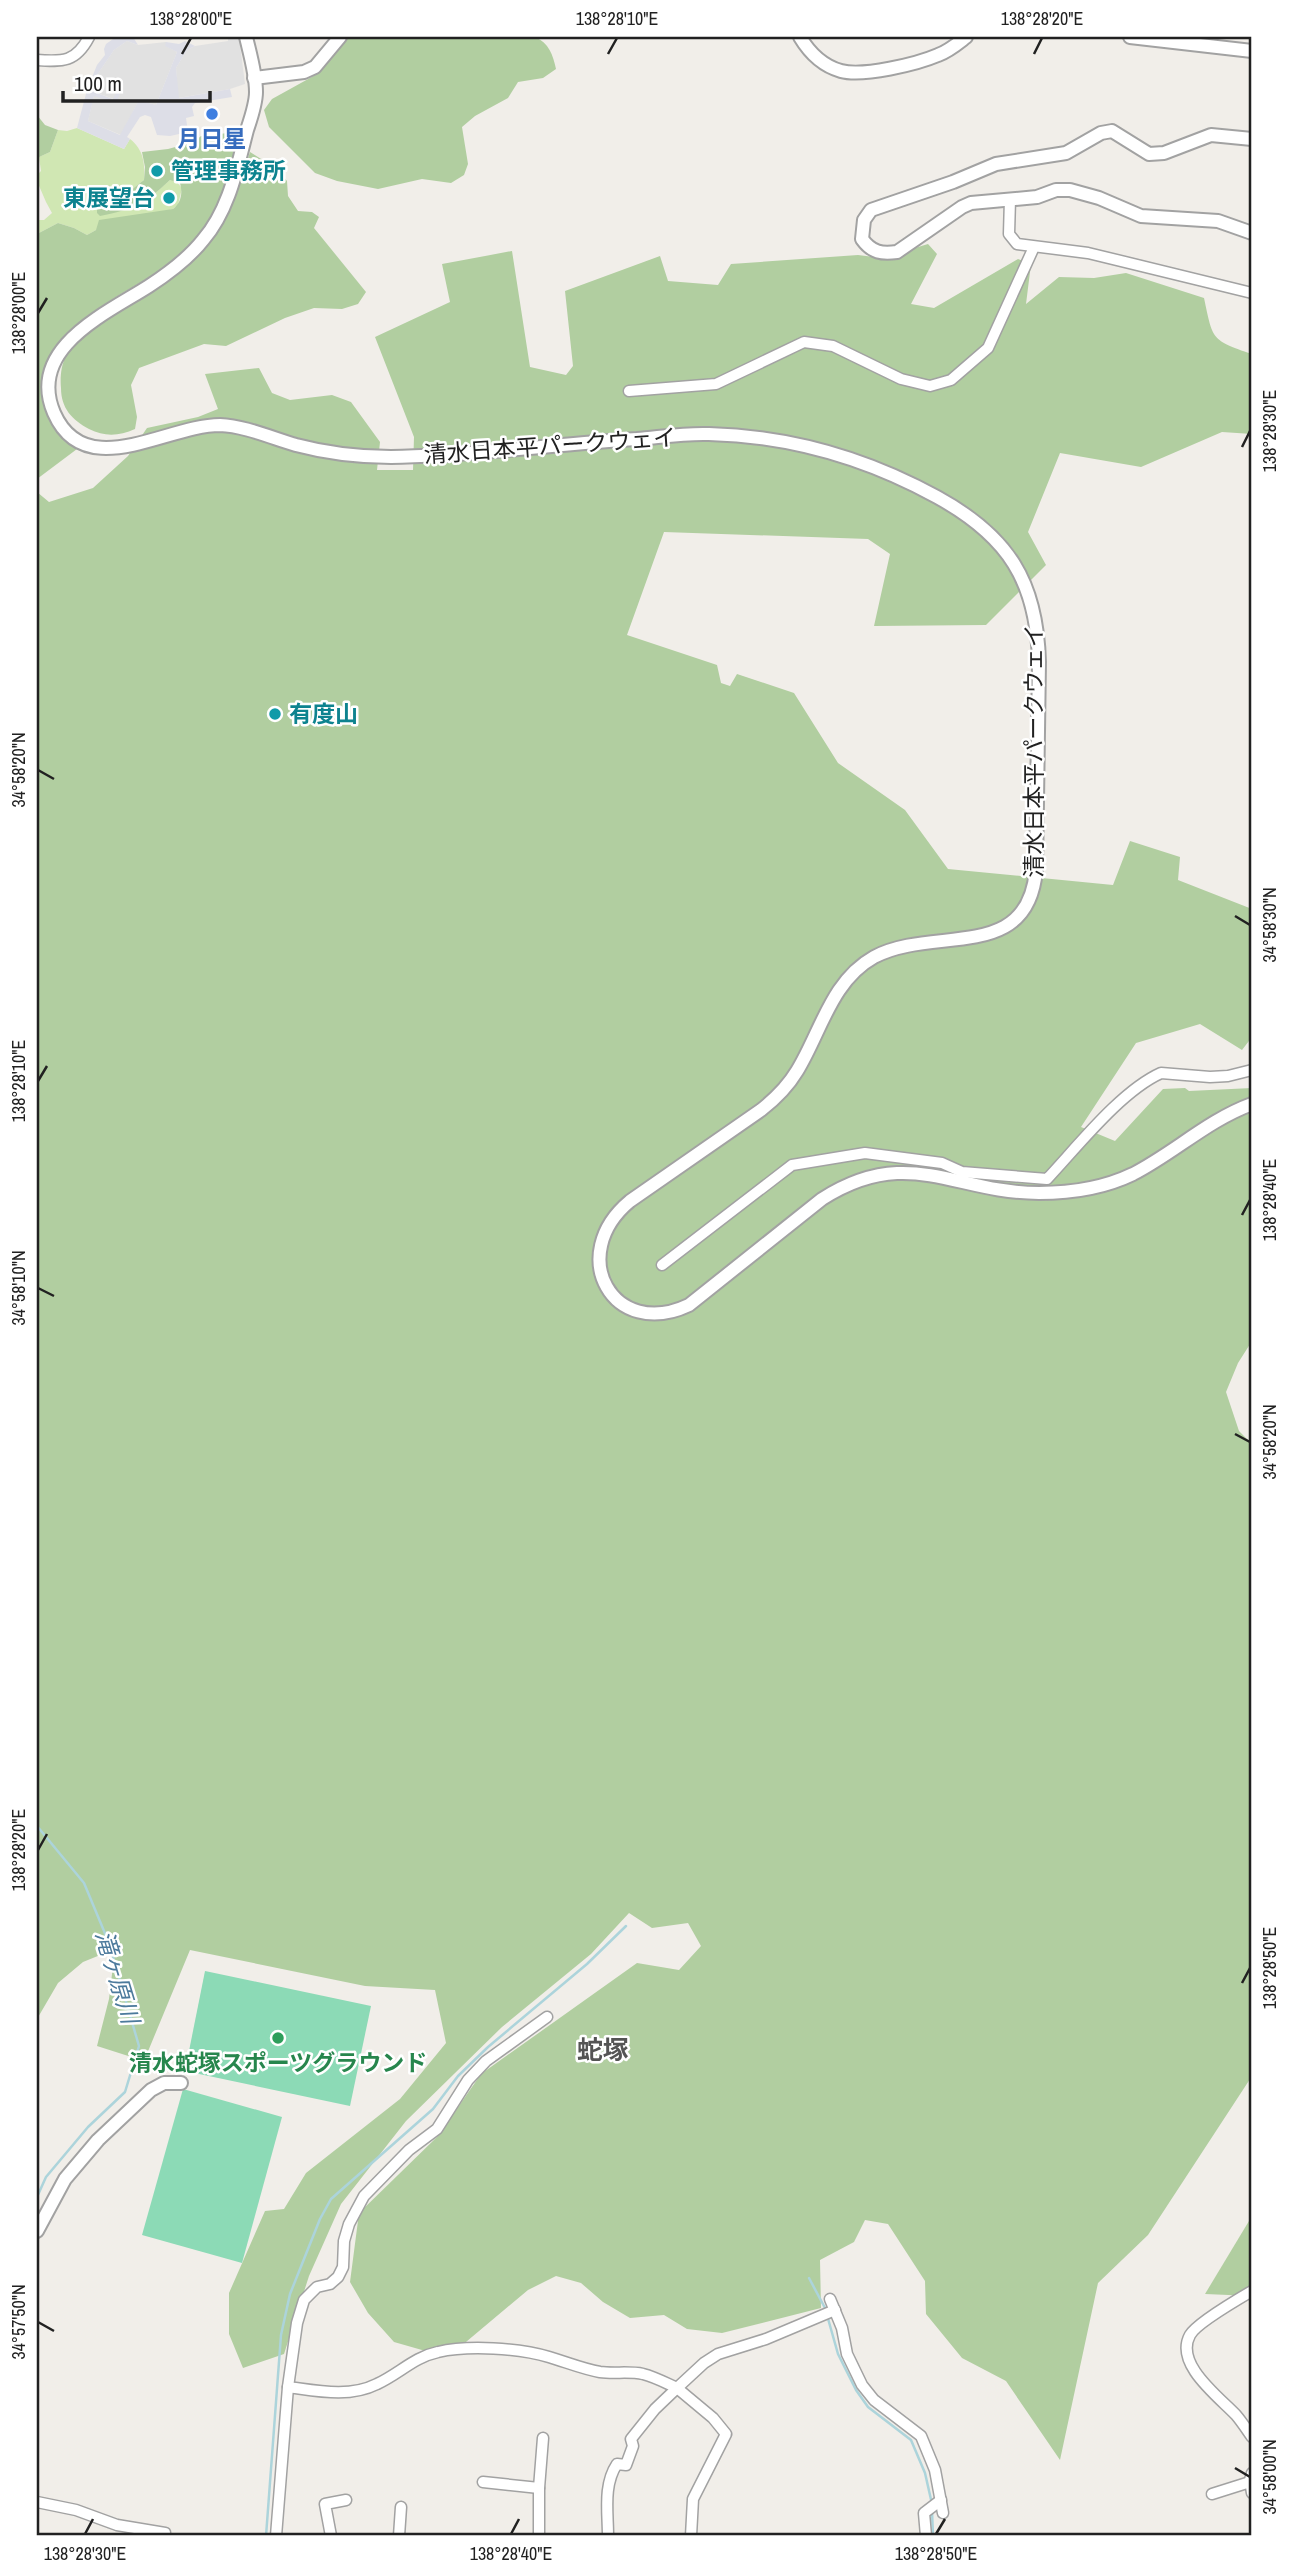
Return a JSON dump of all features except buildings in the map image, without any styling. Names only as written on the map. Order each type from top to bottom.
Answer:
[{"type":"street","points":[[37,60],[63,61],[81,51],[89,37]]},
{"type":"street","points":[[246,37],[254,78],[304,72],[315,67],[340,37]]},
{"type":"street","points":[[800,37],[817,58],[842,71],[856,72],[931,58],[953,47],[965,37]]},
{"type":"street","points":[[1130,37],[1252,51]]},
{"type":"street","name":"清水日本平パークウェイ","points":[[254,78],[254,103],[238,167],[214,226],[195,250],[174,268],[82,329],[61,350],[50,379],[51,406],[61,426],[80,442],[102,448],[117,448],[190,429],[221,425],[301,446],[385,457],[706,434],[760,438],[815,448],[900,478],[945,501],[993,536],[1016,567],[1031,599],[1038,636],[1039,662],[1036,870],[1029,901],[1018,918],[1002,929],[976,937],[920,942],[895,948],[872,959],[853,974],[838,991],[796,1073],[781,1093],[614,1215],[604,1233],[599,1254],[601,1274],[614,1296],[622,1304],[640,1312],[659,1315],[679,1310],[699,1299],[822,1199],[864,1178],[894,1173],[928,1174],[1021,1192],[1081,1191],[1131,1174],[1210,1124],[1252,1104]]},
{"type":"street","points":[[1252,139],[1211,135],[1164,152],[1149,154],[1112,131],[1101,133],[1066,153],[996,164],[953,182],[870,210],[864,220],[862,239],[875,251],[885,254],[897,252],[962,206],[980,201],[1037,197],[1056,190],[1070,190],[1099,198],[1141,216],[1218,220],[1252,233]]},
{"type":"street","points":[[1010,199],[1009,234],[1017,244],[1088,253],[1252,293]]},
{"type":"street","points":[[629,391],[716,384],[804,341],[834,345],[901,379],[930,386],[951,380],[988,348],[1034,247]]},
{"type":"street","points":[[662,1265],[792,1166],[854,1154],[875,1154],[942,1163],[962,1172],[1047,1179],[1125,1097],[1161,1073],[1228,1076],[1252,1070]]},
{"type":"street","points":[[276,2536],[288,2387],[297,2323],[304,2301],[317,2287],[330,2284],[338,2277],[343,2267],[344,2241],[349,2224],[364,2196],[409,2150],[437,2129],[468,2080],[486,2061],[547,2017]]},
{"type":"street","points":[[37,2231],[65,2179],[98,2140],[151,2090],[164,2083],[181,2083]]},
{"type":"street","points":[[1252,2291],[1195,2329],[1188,2344],[1191,2366],[1252,2437]]},
{"type":"street","points":[[830,2299],[842,2328],[847,2354],[862,2385],[874,2400],[920,2436],[935,2470],[943,2513]]},
{"type":"street","points":[[608,2536],[608,2487],[611,2473],[617,2464],[626,2465],[634,2446],[631,2439],[655,2409],[704,2363],[718,2354],[766,2339],[835,2310]]},
{"type":"street","points":[[288,2387],[333,2393],[358,2391],[378,2384],[419,2357],[441,2351],[466,2349],[521,2351],[598,2372],[641,2374],[677,2388],[713,2418],[726,2434],[693,2499],[691,2536]]},
{"type":"street","points":[[539,2536],[543,2438]]},
{"type":"street","points":[[483,2482],[539,2488]]},
{"type":"street","points":[[1212,2494],[1251,2483]]},
{"type":"street","points":[[331,2536],[325,2504],[346,2500]]},
{"type":"street","points":[[926,2536],[924,2513],[941,2500]]},
{"type":"street","points":[[37,2502],[76,2510],[117,2525],[165,2533],[165,2536]]},
{"type":"street","points":[[399,2536],[401,2507]]},
{"type":"green space","points":[[349,37],[535,37],[550,50],[556,69],[543,78],[518,82],[508,98],[475,116],[462,127],[468,164],[464,175],[451,183],[422,179],[378,189],[337,181],[315,173],[269,127],[264,110],[272,99],[319,73]]},
{"type":"green space","points":[[37,115],[45,125],[58,130],[50,152],[37,158]]},
{"type":"green space","points":[[77,128],[124,149],[130,139],[141,153],[144,168],[144,180],[131,190],[153,195],[170,180],[175,180],[182,188],[178,205],[173,209],[96,230],[87,235],[58,223],[37,234],[37,220],[44,220],[52,213],[37,181],[37,175],[41,171],[39,157],[50,152],[58,130]]},
{"type":"green space","points":[[228,133],[240,137],[230,170],[218,203],[191,246],[178,258],[85,318],[55,347],[46,369],[50,409],[58,429],[77,449],[37,479],[37,234],[58,223],[87,235],[96,230],[99,220],[173,209],[180,201],[181,190],[180,183],[170,180],[153,195],[122,211],[100,216],[97,213],[97,202],[105,185],[131,190],[144,180],[142,152],[194,142],[201,136]]},
{"type":"green space","points":[[250,152],[277,169],[287,181],[288,196],[298,211],[312,212],[319,217],[314,228],[366,292],[358,304],[342,309],[314,308],[285,318],[226,346],[204,344],[139,368],[131,385],[137,417],[135,429],[118,434],[95,432],[73,417],[63,402],[61,376],[66,356],[89,332],[180,272],[205,248],[229,210]]},
{"type":"green space","points":[[928,244],[937,254],[911,304],[934,308],[1018,259],[1031,264],[1026,304],[1059,277],[1094,278],[1126,273],[1204,298],[1216,336],[1228,345],[1252,354],[1252,434],[1222,432],[1141,467],[1060,453],[1028,532],[1046,565],[986,625],[874,626],[890,554],[868,539],[664,532],[627,635],[717,665],[721,683],[730,686],[737,674],[794,693],[838,763],[905,810],[948,869],[1113,885],[1130,841],[1180,857],[1178,880],[1252,909],[1252,1037],[1242,1050],[1200,1024],[1136,1043],[1081,1127],[1115,1141],[1163,1089],[1185,1088],[1189,1091],[1252,1088],[1252,1341],[1238,1363],[1226,1392],[1239,1431],[1252,1444],[1252,2076],[1148,2235],[1098,2283],[1060,2460],[1006,2381],[962,2358],[926,2314],[925,2281],[888,2224],[865,2220],[854,2242],[820,2260],[821,2308],[722,2333],[687,2329],[664,2315],[630,2318],[603,2302],[581,2283],[556,2276],[528,2290],[460,2347],[429,2352],[394,2342],[368,2313],[350,2282],[359,2213],[438,2136],[481,2074],[637,1963],[679,1970],[701,1946],[688,1923],[652,1928],[629,1913],[591,1954],[502,2027],[406,2121],[341,2204],[309,2276],[284,2354],[243,2368],[229,2334],[229,2293],[265,2211],[284,2209],[306,2173],[400,2099],[446,2043],[435,1990],[365,1986],[190,1950],[144,2061],[97,2046],[109,1999],[115,1949],[83,1962],[58,1983],[37,2019],[37,492],[49,502],[93,488],[128,456],[147,428],[198,417],[218,409],[205,374],[259,368],[272,393],[290,400],[332,395],[351,402],[380,442],[377,470],[413,470],[414,437],[375,337],[450,302],[442,264],[512,251],[530,367],[566,375],[573,366],[565,291],[660,256],[668,281],[718,285],[731,264],[858,255],[882,258]]},
{"type":"green space","name":"清水蛇塚スポーツグラウンド","points":[[205,1971],[371,2006],[350,2106],[185,2071]]},
{"type":"green space","name":"清水蛇塚スポーツグラウンド","points":[[183,2089],[282,2117],[242,2263],[142,2235]]},
{"type":"green space","points":[[1252,2216],[1252,2296],[1205,2294]]},
{"type":"shaded area","points":[[116,37],[133,37],[138,45],[127,41],[114,50],[97,75],[94,92],[113,99],[116,93],[120,94],[116,103],[94,96],[88,121],[120,135],[139,100],[156,105],[177,52],[165,46],[166,42],[179,44],[185,41],[195,46],[187,50],[176,68],[179,98],[230,89],[232,97],[195,103],[192,107],[194,116],[186,118],[188,132],[170,136],[157,135],[151,117],[140,117],[127,137],[130,139],[124,149],[77,128],[87,90],[97,65],[105,55],[106,44]]},
{"type":"shaded area","points":[[228,37],[239,37],[245,84],[178,98],[176,68],[187,50],[195,46],[228,41]]},
{"type":"shaded area","points":[[127,41],[138,45],[166,42],[166,46],[177,52],[156,105],[139,100],[121,135],[88,121],[94,95],[117,102],[119,94],[114,99],[94,92],[97,75],[114,50]]},
{"type":"waterway","name":"滝ヶ原川","points":[[37,1826],[84,1883],[109,1943],[139,2046],[125,2092],[88,2127],[46,2177],[37,2197]]},
{"type":"waterway","points":[[266,2536],[281,2335],[290,2294],[320,2219],[331,2199],[433,2109],[458,2076],[488,2047],[587,1964],[626,1926]]},
{"type":"waterway","points":[[809,2278],[825,2308],[838,2354],[856,2390],[868,2407],[911,2440],[925,2473],[932,2504]]},
{"type":"waterway","points":[[932,2511],[933,2536]]},
{"type":"place","name":"月日星","points":[[212,114]]},
{"type":"place","name":"管理事務所","points":[[157,171]]},
{"type":"place","name":"東展望台","points":[[169,198]]},
{"type":"place","name":"有度山","points":[[275,714]]},
{"type":"place","name":"清水蛇塚スポーツグラウンド","points":[[278,2038]]},
{"type":"district","name":"蛇塚","points":[[603,2050]]}]
